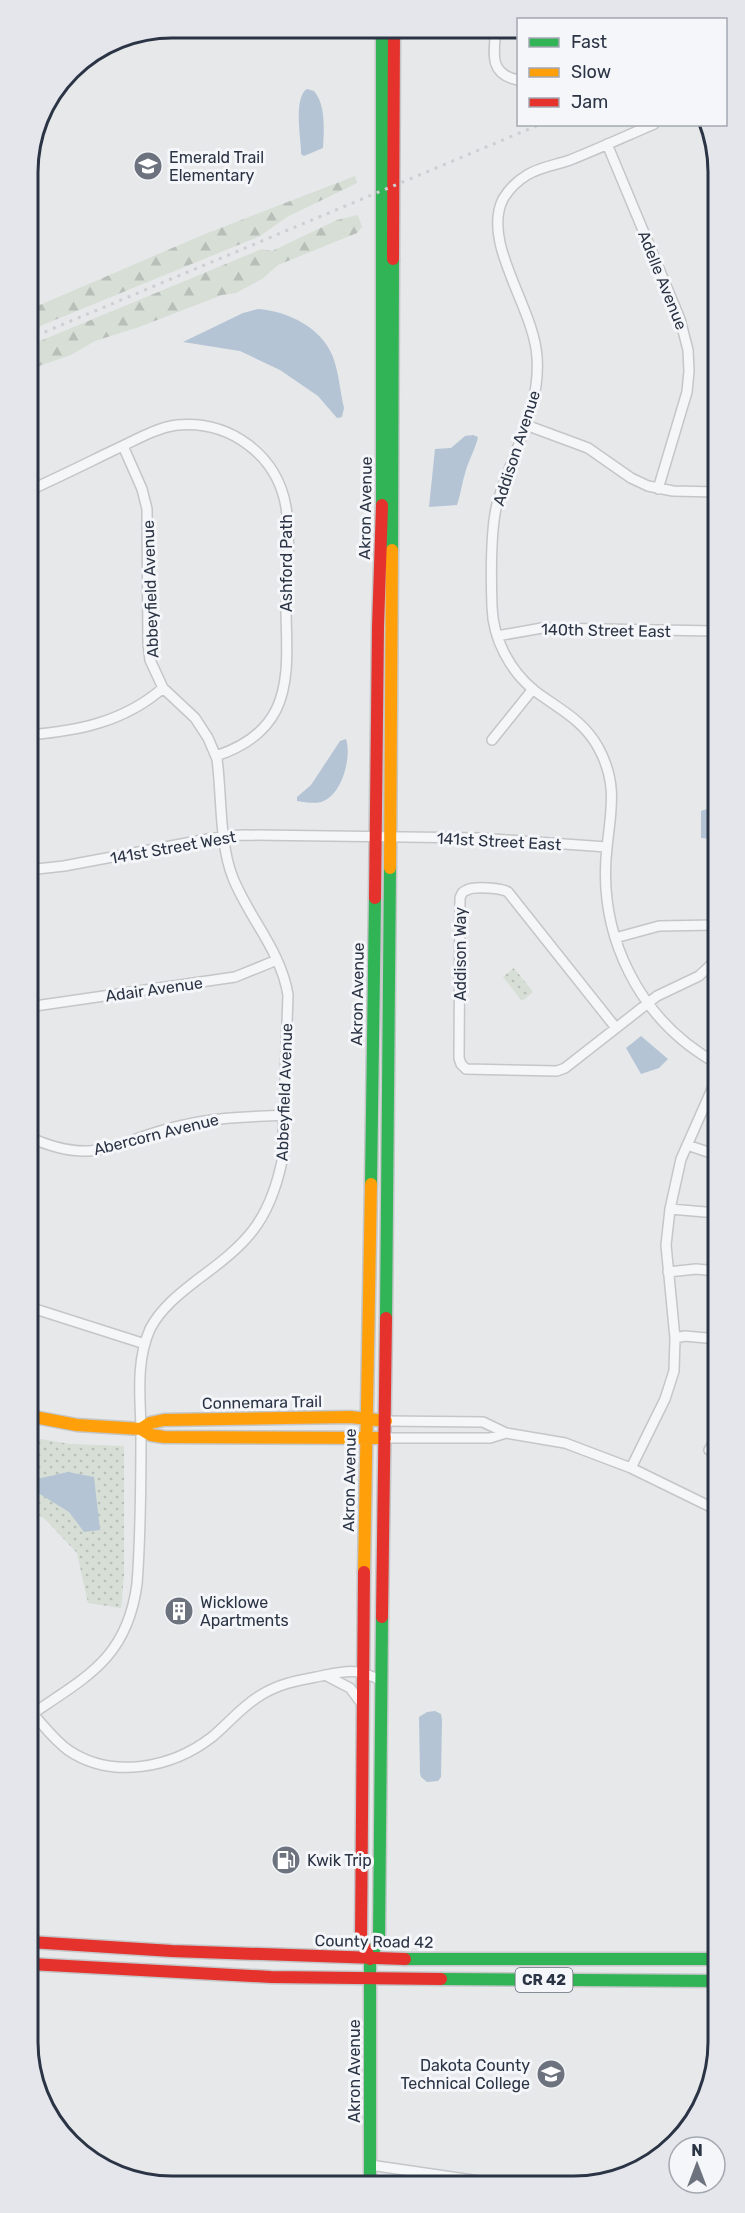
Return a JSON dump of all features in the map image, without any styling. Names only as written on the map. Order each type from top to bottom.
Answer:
[{"type":"main road","name":"Akron Avenue","points":[[370,2176],[370,1959],[361,1938],[365,1439],[371,1213],[382,509],[382,38]]},
{"type":"main road","name":"Akron Avenue","points":[[370,1959],[379,1939],[386,1422],[394,38]]},
{"type":"main road","name":"Connemara Trail","points":[[38,1418],[76,1425],[141,1429],[151,1435],[164,1437],[385,1438]]},
{"type":"main road","name":"Connemara Trail","points":[[141,1429],[150,1423],[164,1420],[366,1419],[386,1422]]},
{"type":"main road","name":"County Road 42","points":[[38,1943],[172,1951],[370,1959],[707,1959]]},
{"type":"main road","name":"CR 42","points":[[38,1964],[219,1975],[707,1980]]},
{"type":"street","points":[[495,38],[495,62],[503,74],[517,79]]},
{"type":"street","name":"Addison Avenue","points":[[649,126],[527,175],[509,190],[499,212],[496,228],[499,243],[531,322],[538,365],[536,387],[526,425],[495,514],[492,606],[497,636],[512,665],[533,689],[579,722],[593,738],[603,758],[612,798],[607,848],[607,909],[615,938],[632,981],[647,1003],[674,1033],[708,1058]]},
{"type":"street","name":"Adelle Avenue","points":[[607,144],[680,320],[688,350],[687,392],[658,489]]},
{"type":"street","name":"Ashford Path","points":[[38,487],[162,428],[197,425],[220,429],[243,440],[262,456],[276,477],[283,495],[287,523],[286,659],[279,702],[271,718],[260,732],[245,743],[216,756]]},
{"type":"street","points":[[526,425],[588,448],[607,459],[631,478],[658,489],[708,492]]},
{"type":"street","name":"Abbeyfield Avenue","points":[[38,1710],[101,1665],[122,1638],[135,1604],[139,1565],[140,1373],[145,1344],[151,1328],[171,1300],[230,1255],[261,1221],[278,1183],[282,1161],[288,995],[286,981],[278,960],[233,879],[224,836],[216,756],[195,718],[163,688],[152,668],[149,652],[147,509],[142,489],[123,446]]},
{"type":"street","name":"140th Street East","points":[[497,636],[542,628],[708,631]]},
{"type":"street","points":[[38,734],[72,731],[106,722],[138,707],[163,688]]},
{"type":"street","points":[[492,740],[533,689]]},
{"type":"street","name":"141st Street West","points":[[38,869],[224,836],[391,836]]},
{"type":"street","name":"141st Street East","points":[[391,836],[479,838],[607,848]]},
{"type":"street","name":"Addison Way","points":[[616,1028],[508,892],[503,889],[469,888],[463,892],[460,898],[459,1058],[466,1069],[556,1071],[565,1068],[616,1028],[647,1003],[670,988],[699,976],[708,968]]},
{"type":"street","points":[[615,938],[659,926],[708,925]]},
{"type":"street","name":"Adair Avenue","points":[[38,1006],[235,977],[278,960]]},
{"type":"street","points":[[632,1468],[665,1399],[674,1371],[675,1338],[666,1245],[670,1209],[675,1178],[708,1099]]},
{"type":"street","name":"Abercorn Avenue","points":[[38,1140],[61,1149],[93,1151],[128,1143],[161,1130],[209,1119],[285,1115]]},
{"type":"street","points":[[687,1145],[707,1152]]},
{"type":"street","points":[[670,1209],[707,1212]]},
{"type":"street","points":[[668,1272],[707,1270]]},
{"type":"street","points":[[38,1310],[145,1344]]},
{"type":"street","points":[[675,1338],[685,1336],[707,1338]]},
{"type":"street","points":[[386,1422],[483,1422],[506,1433],[565,1443],[632,1468],[707,1505]]},
{"type":"street","points":[[385,1438],[490,1438],[506,1433]]},
{"type":"street","points":[[38,1722],[67,1749],[82,1758],[114,1767],[144,1766],[171,1760],[194,1750],[251,1702],[271,1689],[294,1680],[342,1671],[363,1671],[382,1681]]},
{"type":"street","points":[[325,1675],[350,1688],[363,1706]]},
{"type":"street","points":[[370,2165],[445,2176]]},
{"type":"green space","points":[[355,176],[357,183],[287,217],[260,236],[38,327],[38,306],[205,234]]},
{"type":"green space","points":[[358,215],[362,227],[357,233],[278,265],[262,279],[236,293],[222,295],[139,327],[95,341],[71,355],[38,366],[38,342],[262,249],[272,251],[337,220]]},
{"type":"green space","points":[[514,968],[533,992],[522,1001],[503,977]]},
{"type":"green space","points":[[38,1439],[70,1444],[124,1446],[124,1575],[121,1608],[88,1603],[77,1553],[45,1519],[38,1515]]},
{"type":"water","points":[[307,89],[314,91],[321,103],[323,148],[304,156],[301,154],[299,108],[300,100]]},
{"type":"water","points":[[258,309],[292,317],[312,330],[328,347],[338,376],[344,408],[342,417],[337,418],[318,396],[280,370],[240,351],[183,342],[243,313]]},
{"type":"water","points":[[465,436],[478,437],[457,505],[429,507],[435,449],[451,448]]},
{"type":"water","points":[[346,739],[348,756],[344,775],[335,792],[321,802],[297,801],[297,797],[311,785],[340,741]]},
{"type":"water","points":[[708,809],[708,838],[701,838],[701,811]]},
{"type":"water","points":[[641,1036],[668,1059],[659,1068],[641,1074],[626,1048]]},
{"type":"water","points":[[68,1472],[94,1477],[100,1530],[84,1532],[69,1512],[38,1493],[38,1479]]},
{"type":"water","points":[[435,1711],[441,1714],[442,1720],[441,1777],[438,1781],[427,1782],[420,1773],[419,1717],[427,1712]]},
{"type":"railway","points":[[38,335],[536,126]]},
{"type":"traffic: fast","points":[[382,38],[382,505]]},
{"type":"traffic: fast","points":[[392,550],[393,259]]},
{"type":"traffic: fast","points":[[386,1318],[390,868]]},
{"type":"traffic: fast","points":[[371,1184],[375,898]]},
{"type":"traffic: fast","points":[[370,2176],[370,1959],[379,1939],[382,1617]]},
{"type":"traffic: fast","points":[[405,1959],[707,1959]]},
{"type":"traffic: fast","points":[[441,1979],[707,1981]]},
{"type":"traffic: slow","points":[[390,868],[392,550]]},
{"type":"traffic: slow","points":[[364,1572],[371,1184]]},
{"type":"traffic: slow","points":[[141,1429],[150,1423],[164,1420],[350,1417],[386,1421]]},
{"type":"traffic: slow","points":[[38,1418],[77,1425],[141,1429],[151,1435],[164,1437],[385,1438]]},
{"type":"traffic: jam","points":[[393,259],[394,38]]},
{"type":"traffic: jam","points":[[375,898],[378,627],[382,505]]},
{"type":"traffic: jam","points":[[382,1617],[386,1318]]},
{"type":"traffic: jam","points":[[364,1572],[361,1938],[370,1959]]},
{"type":"traffic: jam","points":[[38,1943],[172,1951],[405,1959]]},
{"type":"traffic: jam","points":[[38,1964],[271,1977],[441,1979]]},
{"type":"place","name":"Emerald Trail Elementary","points":[[148,166]]},
{"type":"place","name":"Wicklowe Apartments","points":[[179,1611]]},
{"type":"place","name":"Kwik Trip","points":[[286,1860]]},
{"type":"place","name":"Dakota County Technical College","points":[[551,2074]]}]
